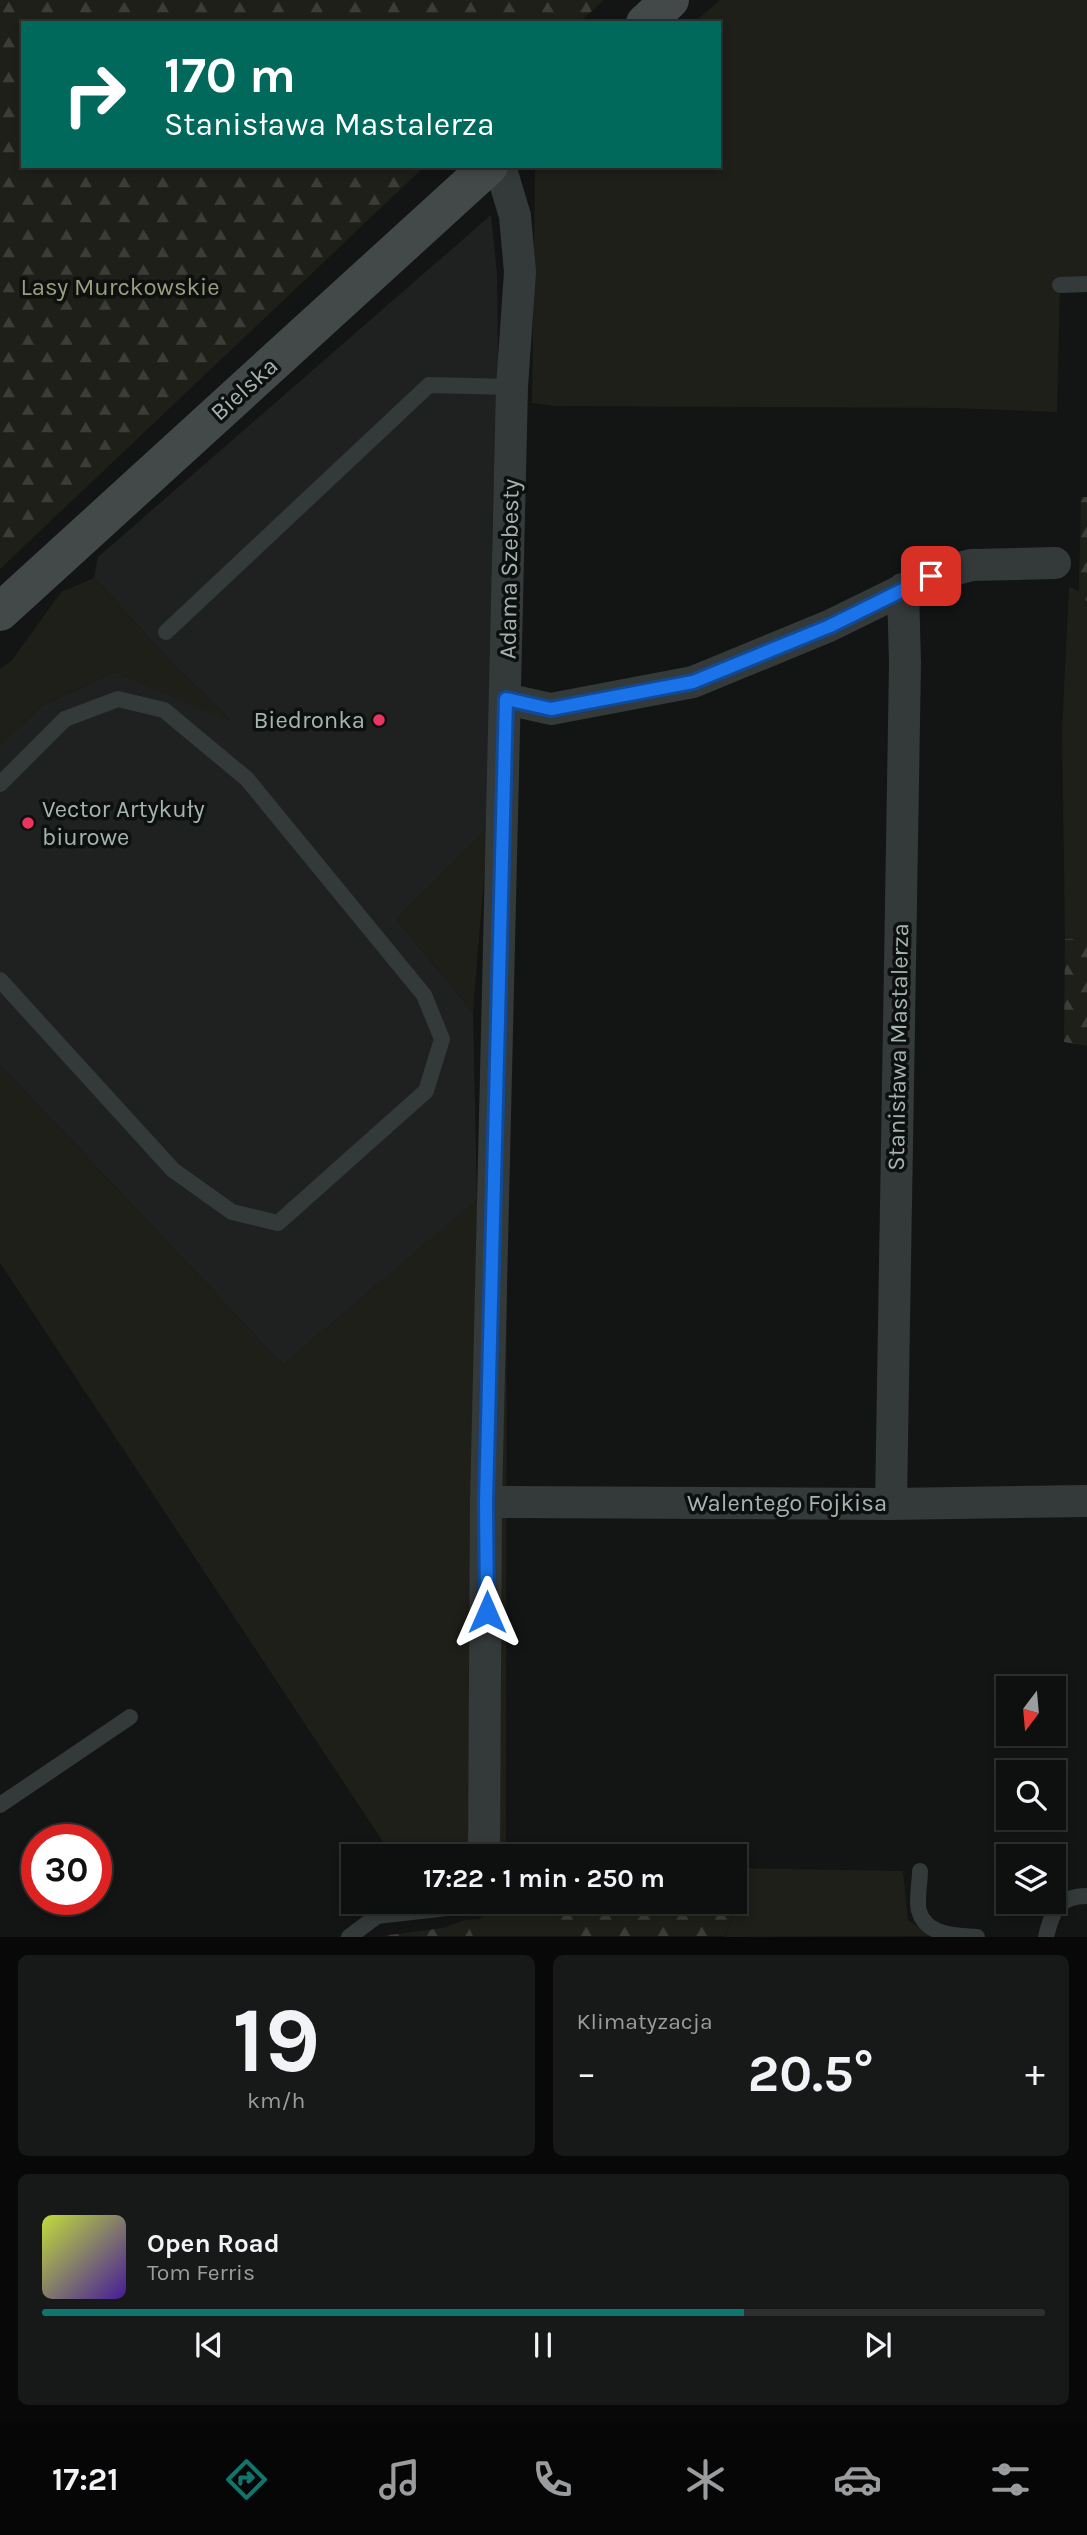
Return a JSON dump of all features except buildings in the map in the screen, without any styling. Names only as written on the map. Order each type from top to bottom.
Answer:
[{"type":"street","points":[[647,21],[670,0]]},
{"type":"street","name":"Bielska","points":[[0,612],[487,168]]},
{"type":"street","name":"Adama Szebesty","points":[[484,1844],[486,1502],[512,387],[520,272],[515,216],[500,168]]},
{"type":"street","points":[[506,699],[551,709],[693,682],[830,626],[931,576],[971,565],[1055,563]]},
{"type":"street","name":"Stanisława Mastalerza","points":[[891,1504],[904,691],[903,589]]},
{"type":"street","name":"Walentego Fojkisa","points":[[486,1502],[891,1504],[1087,1501]]},
{"type":"lane","points":[[1060,285],[1087,284]]},
{"type":"lane","points":[[166,632],[429,385],[512,387]]},
{"type":"lane","points":[[0,784],[65,719],[118,699],[164,710],[247,779],[424,995],[442,1039],[426,1091],[278,1223],[232,1212],[173,1170],[0,980]]},
{"type":"lane","points":[[0,1805],[130,1717]]},
{"type":"lane","points":[[920,1871],[919,1910],[927,1924],[943,1933],[977,1937]]},
{"type":"lane","points":[[1045,1936],[1052,1911],[1072,1896],[1087,1896]]},
{"type":"lane","points":[[349,1937],[377,1916],[394,1914]]},
{"type":"shaded area","points":[[491,215],[497,273],[498,353],[488,828],[396,919],[473,1012],[477,1200],[283,1365],[0,1065],[0,745],[41,706],[115,672],[230,720],[173,664],[94,578],[98,557]]},
{"type":"green space","name":"Lasy Murckowskie","points":[[0,0],[604,0],[581,21],[21,21],[21,168],[423,168],[0,569]]},
{"type":"green space","points":[[720,0],[1087,0],[1087,284],[1060,285],[1057,412],[953,408],[555,406],[532,403],[535,168],[721,168],[721,21],[695,21]]},
{"type":"green space","points":[[1081,497],[1087,497],[1087,602],[1079,591]]},
{"type":"green space","points":[[94,578],[173,664],[232,722],[115,672],[41,706],[0,745],[0,669],[12,660],[61,592]]},
{"type":"green space","points":[[1069,587],[1079,591],[1087,602],[1087,938],[1065,939],[1062,731]]},
{"type":"green space","points":[[488,828],[473,1012],[396,919]]},
{"type":"green space","points":[[1087,938],[1087,1046],[1064,1042],[1065,939]]},
{"type":"green space","points":[[0,1065],[283,1365],[507,1174],[506,1844],[384,1844],[0,1263]]},
{"type":"green space","points":[[747,1868],[903,1871],[908,1920],[932,1936],[725,1937],[734,1914],[747,1914]]},
{"type":"green space","points":[[484,1914],[556,1914],[570,1936],[473,1936],[465,1920],[480,1919]]},
{"type":"green space","points":[[556,1914],[733,1914],[725,1936],[570,1936]]},
{"type":"green space","points":[[465,1920],[473,1936],[382,1936],[443,1928]]},
{"type":"place","name":"Biedronka","points":[[379,720]]},
{"type":"place","name":"Vector Artykuły biurowe","points":[[28,823]]},
{"type":"route","points":[[487,1612],[486,1502],[506,699],[551,709],[693,682],[830,626],[931,576]]}]
